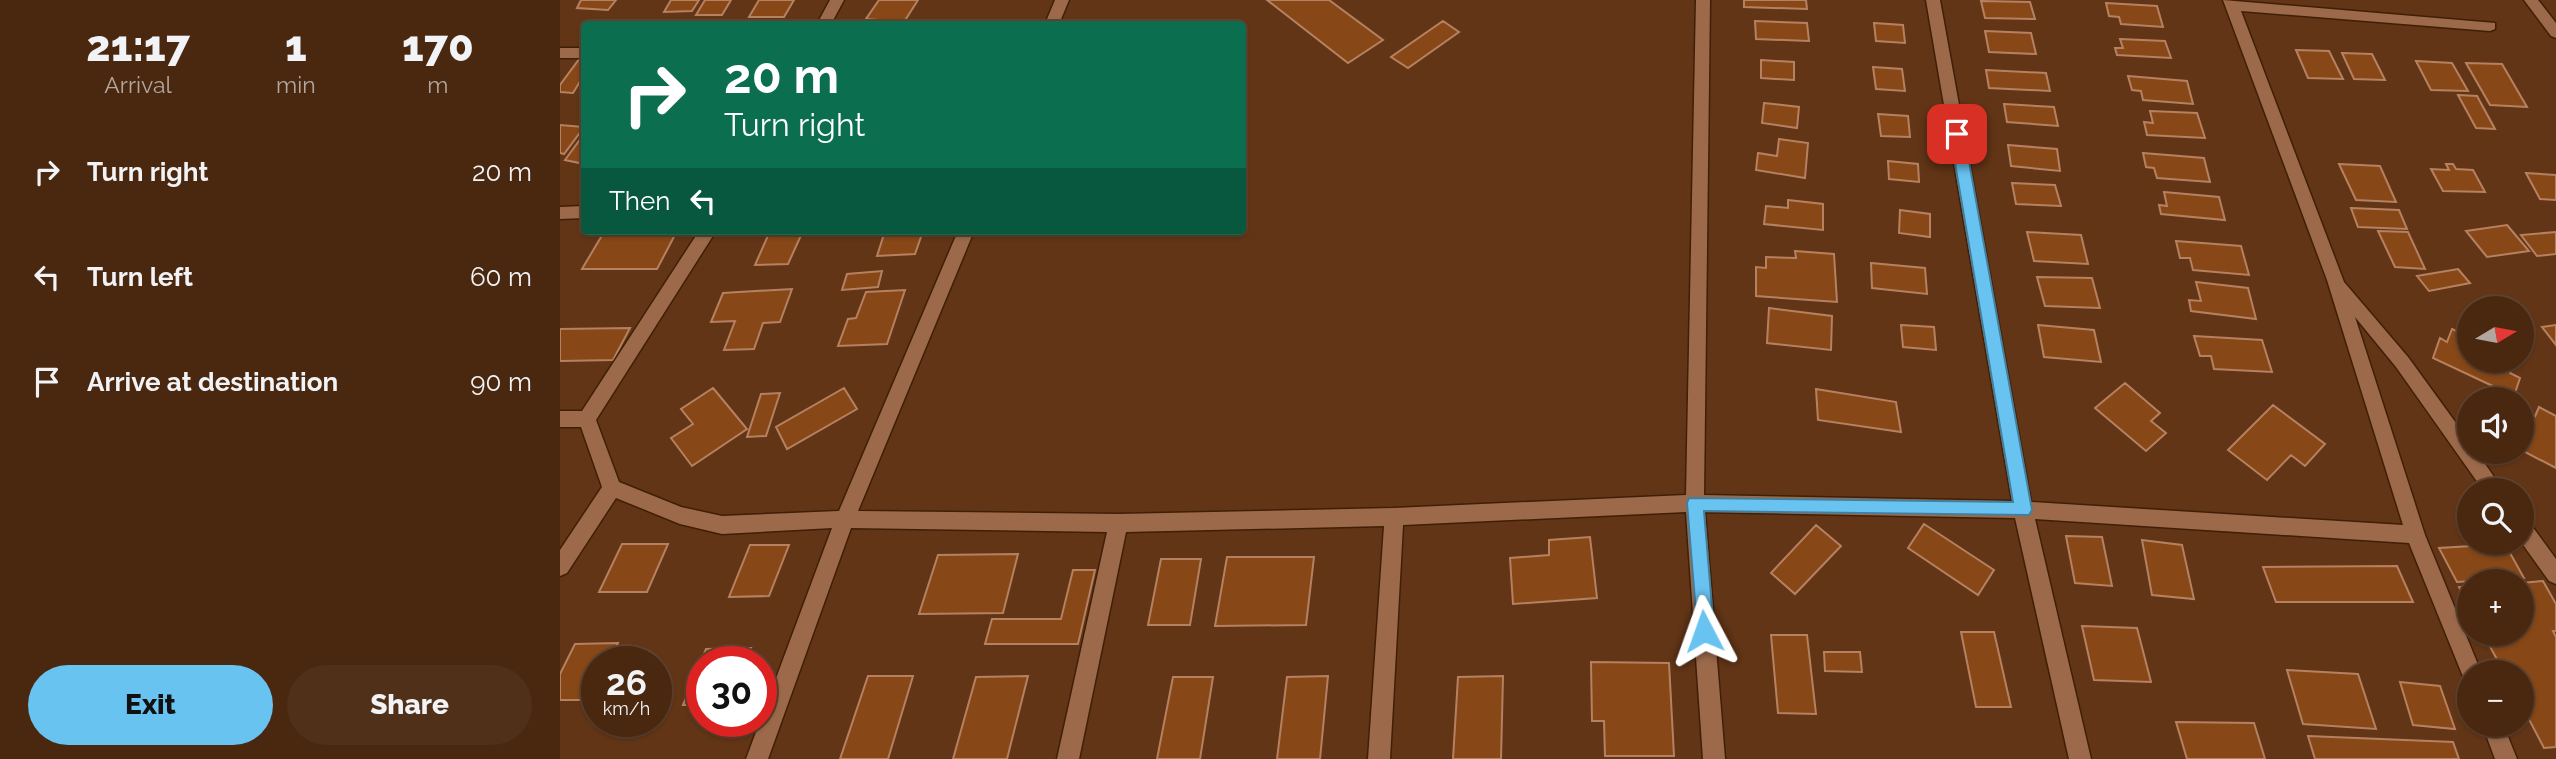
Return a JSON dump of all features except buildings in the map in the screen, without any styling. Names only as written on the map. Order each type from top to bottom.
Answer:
[{"type":"street","points":[[826,21],[838,0]]},
{"type":"street","points":[[1053,21],[1062,0]]},
{"type":"street","points":[[1703,0],[1695,503],[1714,759]]},
{"type":"street","points":[[1933,0],[2023,510],[2080,759]]},
{"type":"street","points":[[2531,0],[2556,33]]},
{"type":"street","points":[[2466,660],[2415,536],[2335,280],[2232,3],[2490,26]]},
{"type":"street","points":[[560,53],[581,53]]},
{"type":"street","points":[[560,213],[581,212]]},
{"type":"street","points":[[587,419],[705,235]]},
{"type":"street","points":[[757,759],[845,519],[964,235]]},
{"type":"street","points":[[2335,280],[2402,362],[2485,478]]},
{"type":"street","points":[[560,419],[587,419]]},
{"type":"street","points":[[587,419],[612,488],[680,515],[722,525],[845,519],[1118,523],[1394,517],[1695,503],[2023,510],[2415,536]]},
{"type":"street","points":[[560,567],[612,488]]},
{"type":"street","points":[[1379,759],[1394,517]]},
{"type":"street","points":[[1068,759],[1118,523]]},
{"type":"street","points":[[2534,545],[2556,575]]},
{"type":"street","points":[[2497,737],[2506,759]]},
{"type":"route","points":[[1704,631],[1695,503],[2023,510],[1957,134]]}]
